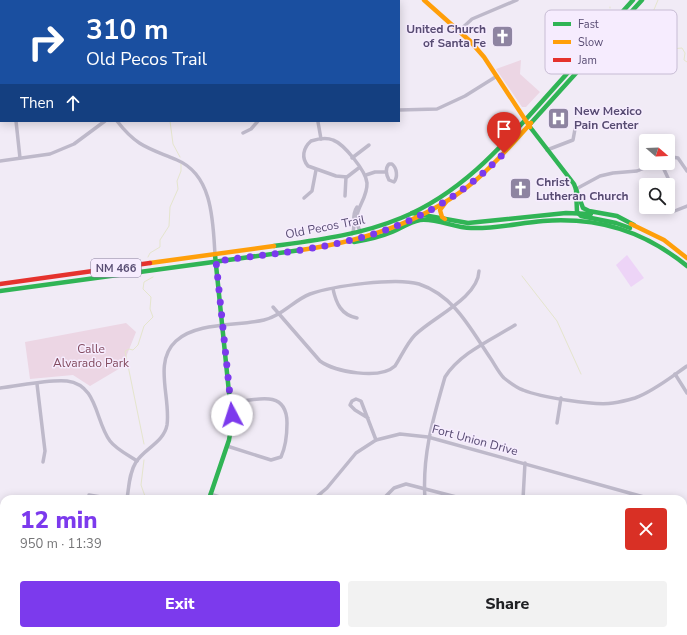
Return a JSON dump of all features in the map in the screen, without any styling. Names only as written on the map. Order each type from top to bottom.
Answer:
[{"type":"main road","points":[[424,0],[476,47],[497,76],[529,126],[569,178],[576,189],[581,204],[585,210],[617,216],[634,224]]},
{"type":"main road","name":"NM 466","points":[[625,9],[633,0]]},
{"type":"main road","name":"NM 466","points":[[633,10],[641,0]]},
{"type":"main road","name":"NM 466","points":[[412,213],[452,190],[476,171],[498,151],[567,74]]},
{"type":"main road","name":"NM 466","points":[[346,242],[392,229],[425,214],[447,201],[491,167],[576,74]]},
{"type":"main road","points":[[576,189],[577,212],[581,216],[620,224],[649,238]]},
{"type":"main road","points":[[447,201],[440,208],[440,214],[443,218],[452,221]]},
{"type":"main road","name":"Old Pecos Trail","points":[[0,284],[239,252],[352,234],[362,232],[412,213],[425,214],[452,221],[476,223],[577,212],[608,217],[634,224],[664,240],[687,258]]},
{"type":"main road","name":"Old Pecos Trail","points":[[0,291],[369,240],[422,220],[454,227],[472,228],[546,220],[589,221],[612,225],[649,238],[687,265]]},
{"type":"main road","points":[[329,246],[358,237],[362,232]]},
{"type":"main road","points":[[209,495],[227,446],[231,429],[231,403],[215,255]]},
{"type":"street","points":[[459,31],[472,19],[517,0]]},
{"type":"street","points":[[400,110],[437,109],[465,96],[497,76]]},
{"type":"street","points":[[16,122],[20,158]]},
{"type":"street","points":[[0,161],[50,154],[61,150],[74,144],[104,122]]},
{"type":"street","points":[[117,122],[127,134],[141,145],[185,164],[198,177],[206,192],[210,207],[215,255]]},
{"type":"street","points":[[243,133],[251,129],[257,122]]},
{"type":"street","points":[[318,122],[321,139]]},
{"type":"street","points":[[547,150],[573,140],[575,129]]},
{"type":"street","points":[[352,234],[355,229],[353,216],[367,190],[366,175],[360,167],[352,158],[334,140],[321,139],[310,143],[304,154],[306,164],[316,170],[346,177],[351,175],[360,167]]},
{"type":"street","points":[[352,158],[369,146]]},
{"type":"street","points":[[675,157],[678,158],[687,171]]},
{"type":"street","points":[[388,164],[392,164],[396,168],[395,181],[392,182],[389,180],[386,172],[388,164]]},
{"type":"street","points":[[304,198],[312,191],[316,170]]},
{"type":"street","points":[[576,189],[600,176],[640,170]]},
{"type":"street","points":[[664,170],[668,178]]},
{"type":"street","points":[[366,175],[375,172],[386,172]]},
{"type":"street","points":[[345,196],[346,177]]},
{"type":"street","points":[[360,205],[356,218],[362,232]]},
{"type":"street","points":[[675,211],[687,206]]},
{"type":"street","points":[[273,307],[320,361],[329,367],[346,372],[381,373],[391,370],[396,366],[414,335],[453,305],[474,286],[479,278],[479,271]]},
{"type":"street","points":[[128,495],[132,471],[137,461],[158,440],[167,425],[164,372],[166,358],[171,347],[185,334],[197,330],[266,320],[279,314],[309,294],[333,288],[391,281],[407,282],[437,292],[453,305],[504,378],[521,390],[534,394],[612,404],[636,398],[687,366]]},
{"type":"street","points":[[333,288],[335,300],[340,309],[350,317],[357,318]]},
{"type":"street","points":[[425,495],[428,437],[445,377],[449,370],[462,358],[515,325]]},
{"type":"street","points":[[675,374],[687,393]]},
{"type":"street","points":[[0,388],[68,381],[83,388],[92,399],[109,440],[137,461]]},
{"type":"street","points":[[36,384],[45,451],[43,462]]},
{"type":"street","points":[[557,423],[561,398]]},
{"type":"street","points":[[227,446],[271,460],[281,457],[285,450],[287,431],[287,415],[285,407],[279,401],[272,399],[231,403]]},
{"type":"street","points":[[368,418],[352,407],[350,403],[353,400],[358,399],[361,401],[368,418],[376,440]]},
{"type":"street","name":"Fort Union Drive","points":[[319,495],[327,488],[356,452],[376,440],[400,434],[428,437],[637,495]]},
{"type":"street","points":[[523,495],[525,464]]},
{"type":"street","points":[[387,495],[394,488],[406,484],[424,487],[451,495]]},
{"type":"green space","points":[[521,60],[520,74],[540,92],[526,107],[522,107],[496,69]]},
{"type":"green space","name":"Calle Alvarado Park","points":[[126,323],[136,332],[122,367],[90,386],[73,375],[30,379],[25,342]]},
{"type":"sand","points":[[627,255],[644,278],[631,287],[616,265]]},
{"type":"waterway","points":[[654,10],[658,0]]},
{"type":"waterway","points":[[677,48],[682,48],[685,53],[684,60],[687,62]]},
{"type":"waterway","points":[[170,122],[173,144],[180,157]]},
{"type":"waterway","points":[[148,257],[150,253],[160,247],[160,240],[169,226],[170,207],[178,189],[177,181],[181,171],[181,164]]},
{"type":"waterway","points":[[522,276],[557,321],[581,374]]},
{"type":"waterway","points":[[144,444],[125,351],[129,349],[133,350],[138,345],[144,326],[153,317],[150,309],[151,297],[143,289],[144,282],[153,277]]},
{"type":"waterway","points":[[144,460],[141,485],[145,495]]},
{"type":"traffic: fast","points":[[624,10],[633,0]]},
{"type":"traffic: fast","points":[[633,10],[642,0]]},
{"type":"traffic: fast","points":[[274,246],[339,236],[370,229],[386,224],[423,208],[443,195],[480,166],[514,133],[567,74]]},
{"type":"traffic: fast","points":[[531,123],[575,74]]},
{"type":"traffic: fast","points":[[530,127],[574,184],[583,208],[589,211],[617,216],[634,225]]},
{"type":"traffic: fast","points":[[576,189],[577,212]]},
{"type":"traffic: fast","points":[[577,212],[581,216],[616,223],[630,228]]},
{"type":"traffic: fast","points":[[412,213],[468,223],[566,213],[591,214]]},
{"type":"traffic: fast","points":[[354,242],[383,235],[420,220],[433,220],[465,228],[498,227],[543,221],[583,221],[602,224],[637,235],[671,254],[687,266]]},
{"type":"traffic: fast","points":[[0,291],[301,250]]},
{"type":"traffic: fast","points":[[210,495],[229,440],[232,422],[215,255]]},
{"type":"traffic: slow","points":[[424,0],[470,41],[484,57],[530,127]]},
{"type":"traffic: slow","points":[[301,250],[371,235],[416,218],[437,207],[476,180],[505,152],[531,123]]},
{"type":"traffic: slow","points":[[445,219],[442,217],[440,210],[446,202]]},
{"type":"traffic: slow","points":[[631,224],[664,240],[687,258]]},
{"type":"traffic: slow","points":[[150,263],[274,246]]},
{"type":"traffic: jam","points":[[0,284],[150,263]]},
{"type":"place","name":"United Church of Santa Fe","points":[[502,36]]},
{"type":"place","name":"New Mexico Pain Center","points":[[558,118]]},
{"type":"place","name":"Christ Lutheran Church","points":[[520,189]]},
{"type":"route","points":[[232,415],[216,261],[329,246],[358,240],[392,229],[425,214],[447,201],[476,180],[504,153]]}]
